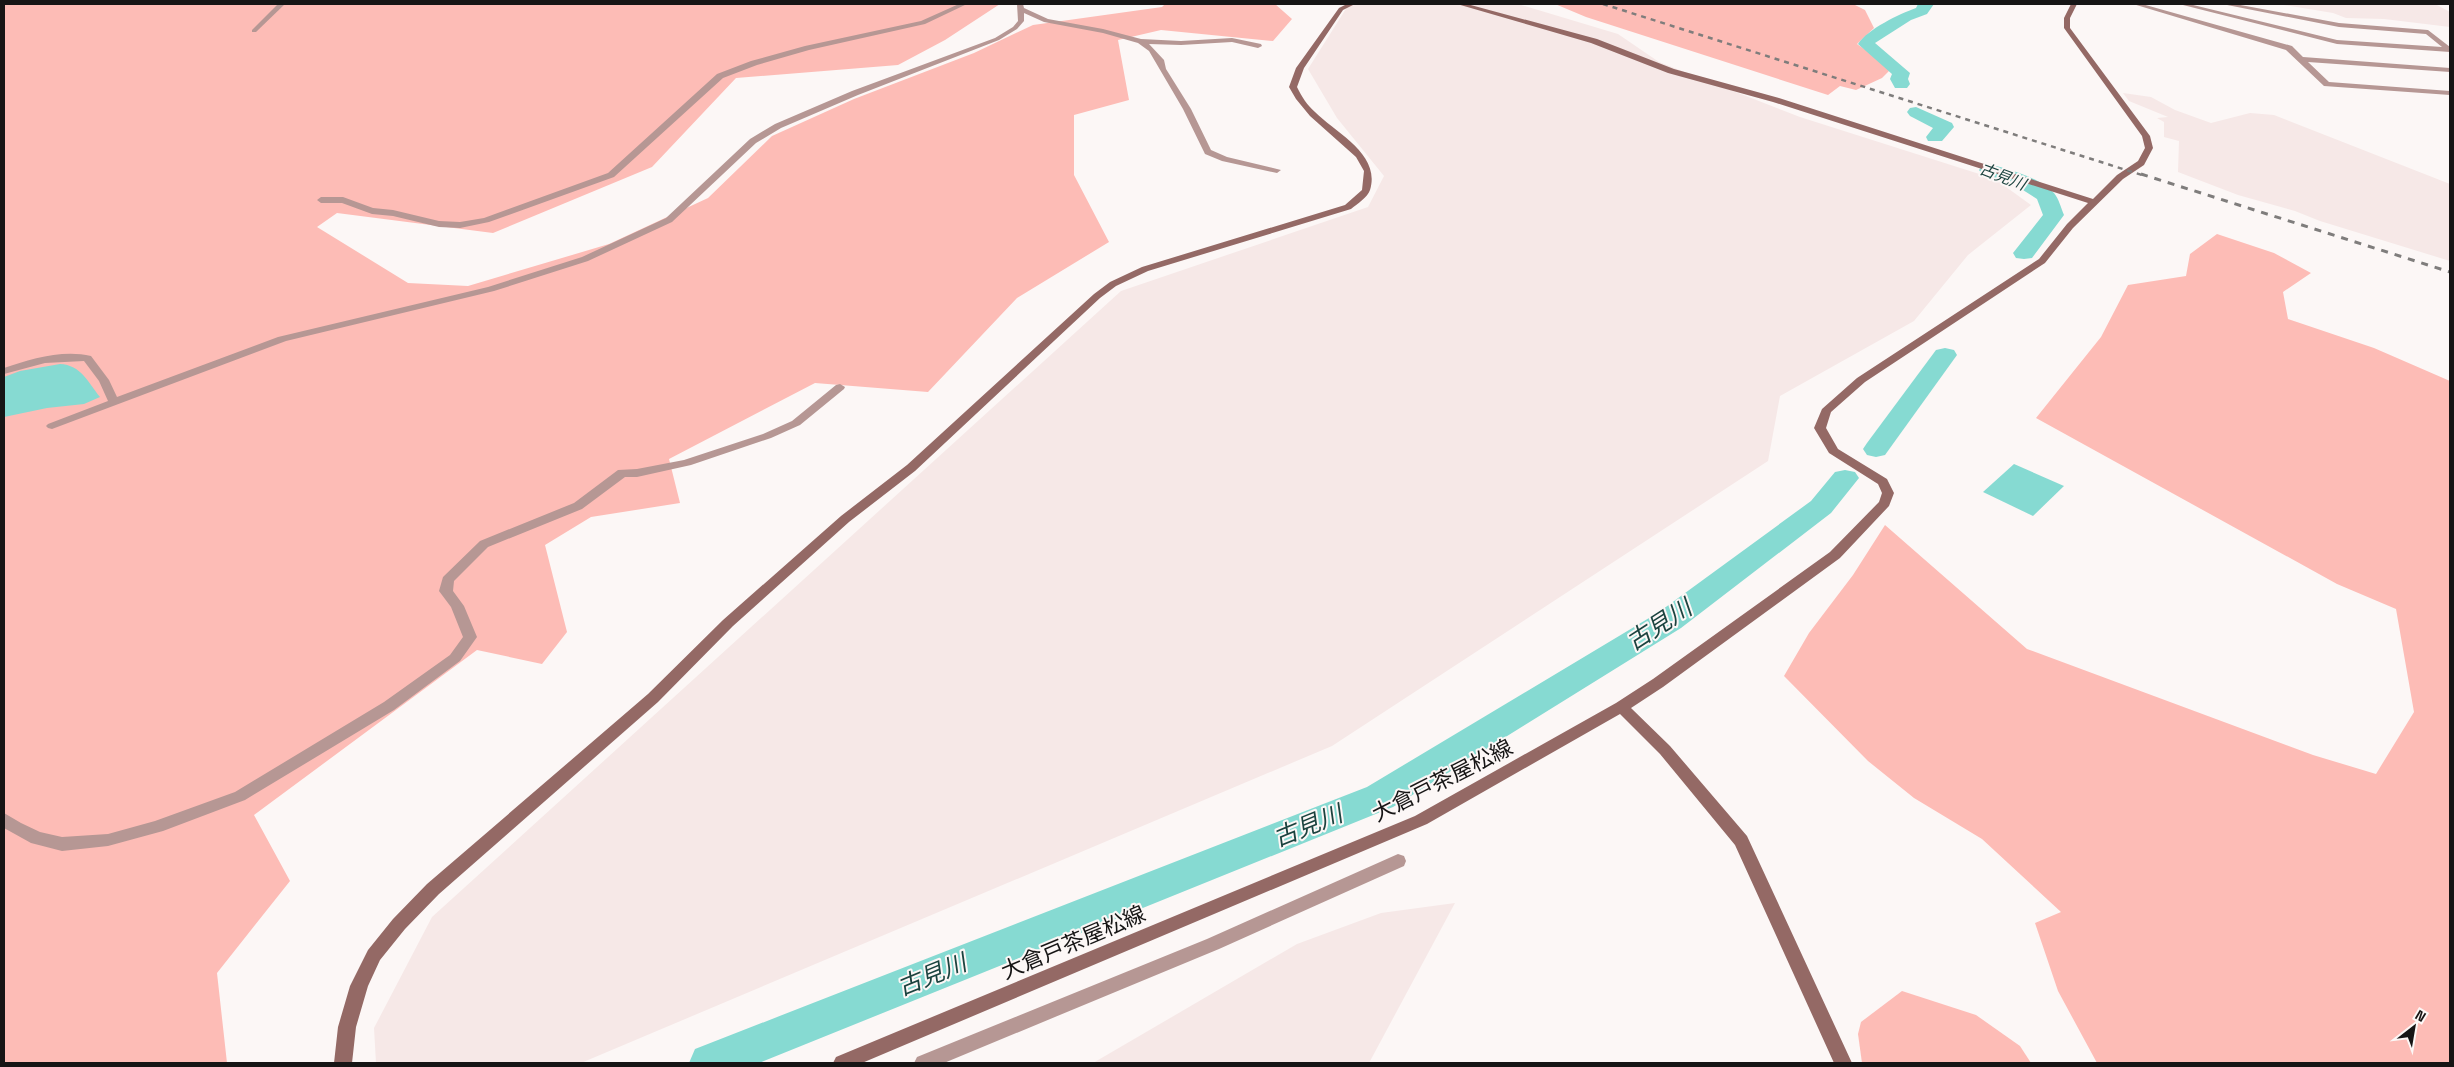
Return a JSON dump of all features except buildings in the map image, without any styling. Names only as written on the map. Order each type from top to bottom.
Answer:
[{"type":"street","points":[[254,31],[282,4]]},
{"type":"street","points":[[321,200],[343,200],[372,211],[393,213],[439,224],[460,225],[486,220],[611,175],[720,76],[736,68],[808,48],[923,23],[964,4]]},
{"type":"street","points":[[343,1063],[349,1019],[359,986],[374,955],[399,924],[433,889],[653,698],[728,623],[845,519],[911,468],[1097,296],[1113,284],[1145,269],[1348,207],[1366,191],[1368,171],[1356,152],[1310,112],[1297,98],[1292,87],[1300,68],[1341,9],[1352,4]]},
{"type":"street","points":[[1460,4],[1594,41],[1671,71],[1776,100],[2094,202]]},
{"type":"street","name":"大倉戸茶屋松線","points":[[842,1063],[1421,820],[1621,707],[1835,556],[1885,503],[1888,492],[1883,482],[1833,451],[1820,428],[1826,410],[1862,380],[2042,261],[2070,226],[2120,177],[2141,163],[2148,151],[2149,141],[2122,100],[2068,28],[2066,18],[2074,4]]},
{"type":"street","points":[[2136,4],[2297,42],[2336,42],[2450,50]]},
{"type":"street","points":[[2182,4],[2297,42]]},
{"type":"street","points":[[2225,4],[2339,24],[2428,32],[2450,50]]},
{"type":"street","points":[[1019,6],[1046,21],[1103,31],[1140,41],[1182,43],[1232,40],[1258,46]]},
{"type":"street","points":[[52,426],[282,339],[384,313],[491,289],[578,262],[620,244],[669,220],[754,141],[778,126],[864,90],[997,39],[1021,22],[1019,6]]},
{"type":"street","points":[[2336,42],[2339,24]]},
{"type":"street","points":[[1140,41],[1152,49],[1160,60],[1162,69],[1187,109],[1208,152],[1225,159],[1277,170]]},
{"type":"street","points":[[2297,42],[2302,59],[2327,84],[2450,93]]},
{"type":"street","points":[[2302,59],[2450,70]]},
{"type":"street","points":[[4,371],[46,360],[73,357],[87,358],[104,380],[114,402]]},
{"type":"street","points":[[4,819],[15,828],[37,838],[62,844],[99,840],[157,827],[240,796],[389,706],[455,658],[470,637],[457,606],[446,591],[448,580],[484,544],[578,506],[622,473],[637,473],[687,463],[767,436],[796,423],[840,387]]},
{"type":"street","points":[[1621,707],[1665,750],[1741,841],[1843,1063]]},
{"type":"street","points":[[923,1063],[1213,944],[1398,861]]},
{"type":"shaded area","points":[[4,4],[1000,4],[945,40],[898,65],[736,78],[652,167],[493,233],[337,213],[317,227],[408,283],[468,286],[609,244],[708,198],[772,136],[854,99],[974,53],[1033,25],[1162,7],[1165,4],[1275,4],[1292,19],[1273,41],[1161,30],[1118,40],[1129,100],[1074,115],[1074,175],[1109,242],[1017,298],[928,392],[815,383],[669,459],[680,503],[591,517],[545,545],[567,632],[542,664],[477,650],[254,815],[290,881],[217,973],[227,1063],[4,1063]]},
{"type":"shaded area","points":[[1349,4],[1518,4],[1618,34],[1659,62],[1800,117],[1995,179],[2031,205],[1968,255],[1914,321],[1780,396],[1768,461],[1332,746],[581,1063],[376,1063],[374,1028],[432,917],[1121,291],[1368,207],[1384,176],[1337,118],[1308,69]]},
{"type":"shaded area","points":[[1555,4],[1853,4],[1865,10],[1874,28],[1857,44],[1887,65],[1890,70],[1882,78],[1856,90],[1840,86],[1828,95],[1586,17]]},
{"type":"shaded area","points":[[2278,4],[2435,4],[2450,12],[2450,27],[2384,19],[2346,18],[2333,13]]},
{"type":"shaded area","points":[[2123,93],[2151,97],[2175,110],[2211,123],[2250,113],[2274,115],[2450,184],[2450,261],[2320,221],[2295,211],[2238,195],[2178,172],[2179,141],[2164,137],[2164,122],[2157,118],[2168,117],[2129,101]]},
{"type":"shaded area","points":[[2217,234],[2274,253],[2311,273],[2283,292],[2288,319],[2374,348],[2450,381],[2450,1063],[2097,1063],[2058,991],[2035,923],[2061,912],[1982,839],[1914,798],[1868,761],[1784,676],[1809,633],[1853,575],[1885,525],[2027,649],[2313,755],[2376,774],[2414,712],[2396,609],[2337,584],[2036,418],[2101,337],[2128,285],[2186,276],[2190,254]]},
{"type":"shaded area","points":[[1455,903],[1369,1063],[1093,1063],[1297,944],[1381,913]]},
{"type":"shaded area","points":[[1902,991],[1976,1015],[2020,1046],[2031,1063],[1862,1063],[1858,1034],[1861,1022]]},
{"type":"water","points":[[60,364],[73,367],[79,371],[100,397],[84,404],[47,408],[4,417],[4,377],[20,371]]},
{"type":"water","points":[[2014,464],[2064,486],[2033,516],[1983,492]]},
{"type":"waterway","name":"古見川","points":[[1901,84],[1899,79],[1901,73],[1866,44],[1870,39],[1905,17],[1922,11],[1926,4]]},
{"type":"waterway","name":"古見川","points":[[1916,112],[1945,127],[1935,137]]},
{"type":"waterway","name":"古見川","points":[[1989,170],[2022,181],[2046,196],[2054,215],[2024,253]]},
{"type":"waterway","name":"古見川","points":[[1876,449],[1945,355]]},
{"type":"waterway","name":"古見川","points":[[710,1063],[1380,797],[1670,620],[1821,507],[1845,478]]},
{"type":"railway","points":[[1603,4],[2145,176]]},
{"type":"railway","points":[[2141,174],[2450,272]]}]
